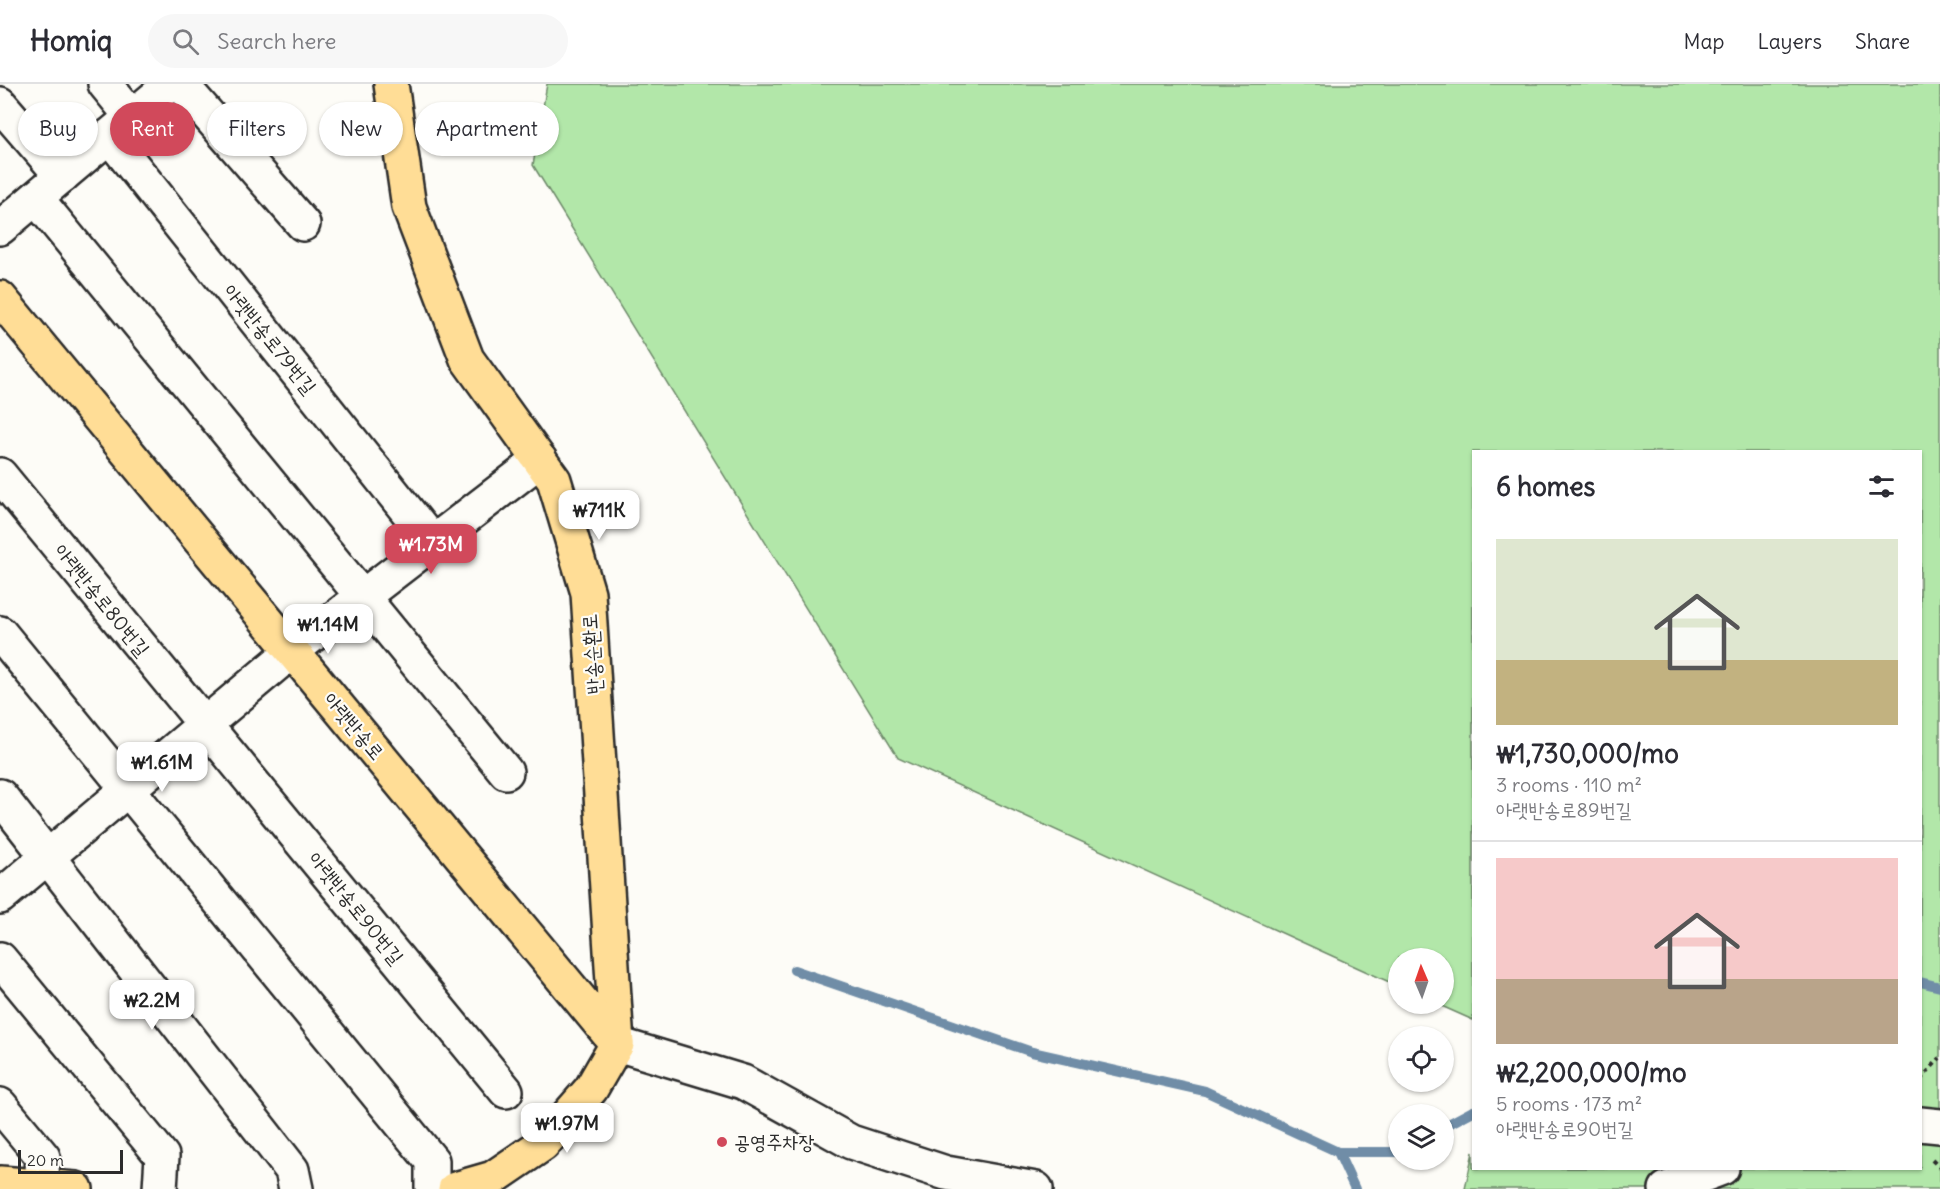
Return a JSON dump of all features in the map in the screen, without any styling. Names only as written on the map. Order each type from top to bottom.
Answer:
[{"type":"main road","name":"반송순환로","points":[[391,84],[409,207],[467,359],[554,480],[588,593],[617,1044]]},
{"type":"main road","name":"아랫반송로","points":[[0,298],[617,1044]]},
{"type":"main road","points":[[455,1189],[493,1178],[543,1144],[591,1089],[617,1044]]},
{"type":"main road","points":[[0,1183],[42,1172],[76,1189]]},
{"type":"street","name":"아랫반송로79번길","points":[[105,84],[111,102]]},
{"type":"street","points":[[149,102],[171,84]]},
{"type":"street","points":[[182,84],[303,224]]},
{"type":"street","points":[[0,104],[62,176]]},
{"type":"street","points":[[0,228],[110,135]]},
{"type":"street","name":"아랫반송로79번길","points":[[142,156],[432,542]]},
{"type":"street","points":[[36,198],[506,772]]},
{"type":"street","points":[[0,897],[292,651],[540,460]]},
{"type":"street","name":"아랫반송로80번길","points":[[0,475],[205,724]]},
{"type":"street","points":[[0,633],[432,1161],[432,1189]]},
{"type":"street","name":"아랫반송로90번길","points":[[205,724],[506,1091]]},
{"type":"street","points":[[0,796],[292,1170],[296,1189]]},
{"type":"street","points":[[0,959],[162,1156],[160,1189]]},
{"type":"street","points":[[617,1044],[743,1082],[851,1142],[946,1173],[1036,1189]]},
{"type":"street","points":[[0,1106],[42,1172]]},
{"type":"street","points":[[1922,1124],[1940,1125]]},
{"type":"street","points":[[1666,1189],[1717,1170]]},
{"type":"path","points":[[1922,1078],[1940,1058]]},
{"type":"green space","points":[[547,84],[1940,84],[1940,1189],[1465,1189],[1472,1157],[1472,1170],[1922,1170],[1922,450],[1472,450],[1472,1020],[1454,1012],[1454,948],[1388,948],[1388,981],[898,758],[533,165],[535,156],[559,156],[559,102],[544,102]]},
{"type":"waterway","points":[[794,970],[1032,1052],[1205,1091],[1338,1152],[1388,1152]]},
{"type":"waterway","points":[[1922,982],[1940,987]]},
{"type":"waterway","points":[[1454,1121],[1472,1112]]},
{"type":"waterway","points":[[1338,1152],[1355,1189]]},
{"type":"place","name":"공영주차장","points":[[722,1142]]}]
